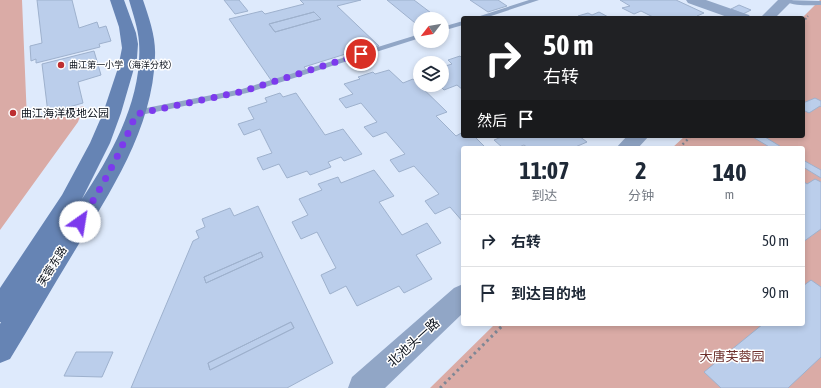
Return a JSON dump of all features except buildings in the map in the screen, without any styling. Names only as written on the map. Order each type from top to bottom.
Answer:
[{"type":"main road","name":"芙蓉东路","points":[[0,310],[51,234],[92,162],[108,125],[120,88],[130,45],[125,20],[117,0]]},
{"type":"main road","name":"芙蓉东路","points":[[0,349],[104,184],[136,114],[144,85],[147,57],[147,36],[136,0]]},
{"type":"street","points":[[693,0],[738,16]]},
{"type":"street","points":[[768,16],[786,0]]},
{"type":"street","points":[[628,146],[637,138]]},
{"type":"street","name":"北池头一路","points":[[362,388],[461,298]]},
{"type":"lane","points":[[484,16],[536,0]]},
{"type":"lane","points":[[786,0],[805,3],[821,2]]},
{"type":"lane","points":[[449,27],[461,24]]},
{"type":"lane","points":[[136,114],[244,91],[413,38]]},
{"type":"path","points":[[681,146],[689,138]]},
{"type":"path","points":[[440,388],[502,326]]},
{"type":"green space","name":"曲江海洋极地公园","points":[[0,0],[22,0],[27,120],[84,106],[78,122],[0,230]]},
{"type":"green space","name":"大唐芙蓉园","points":[[821,0],[821,388],[430,388],[493,326],[805,326],[805,146],[674,146],[683,138],[805,138],[804,16]]},
{"type":"place","name":"曲江第一小学（海洋分校）","points":[[61,65]]},
{"type":"place","name":"曲江海洋极地公园","points":[[13,113]]},
{"type":"route","points":[[80,222],[104,184],[136,114],[244,91],[361,54]]}]
